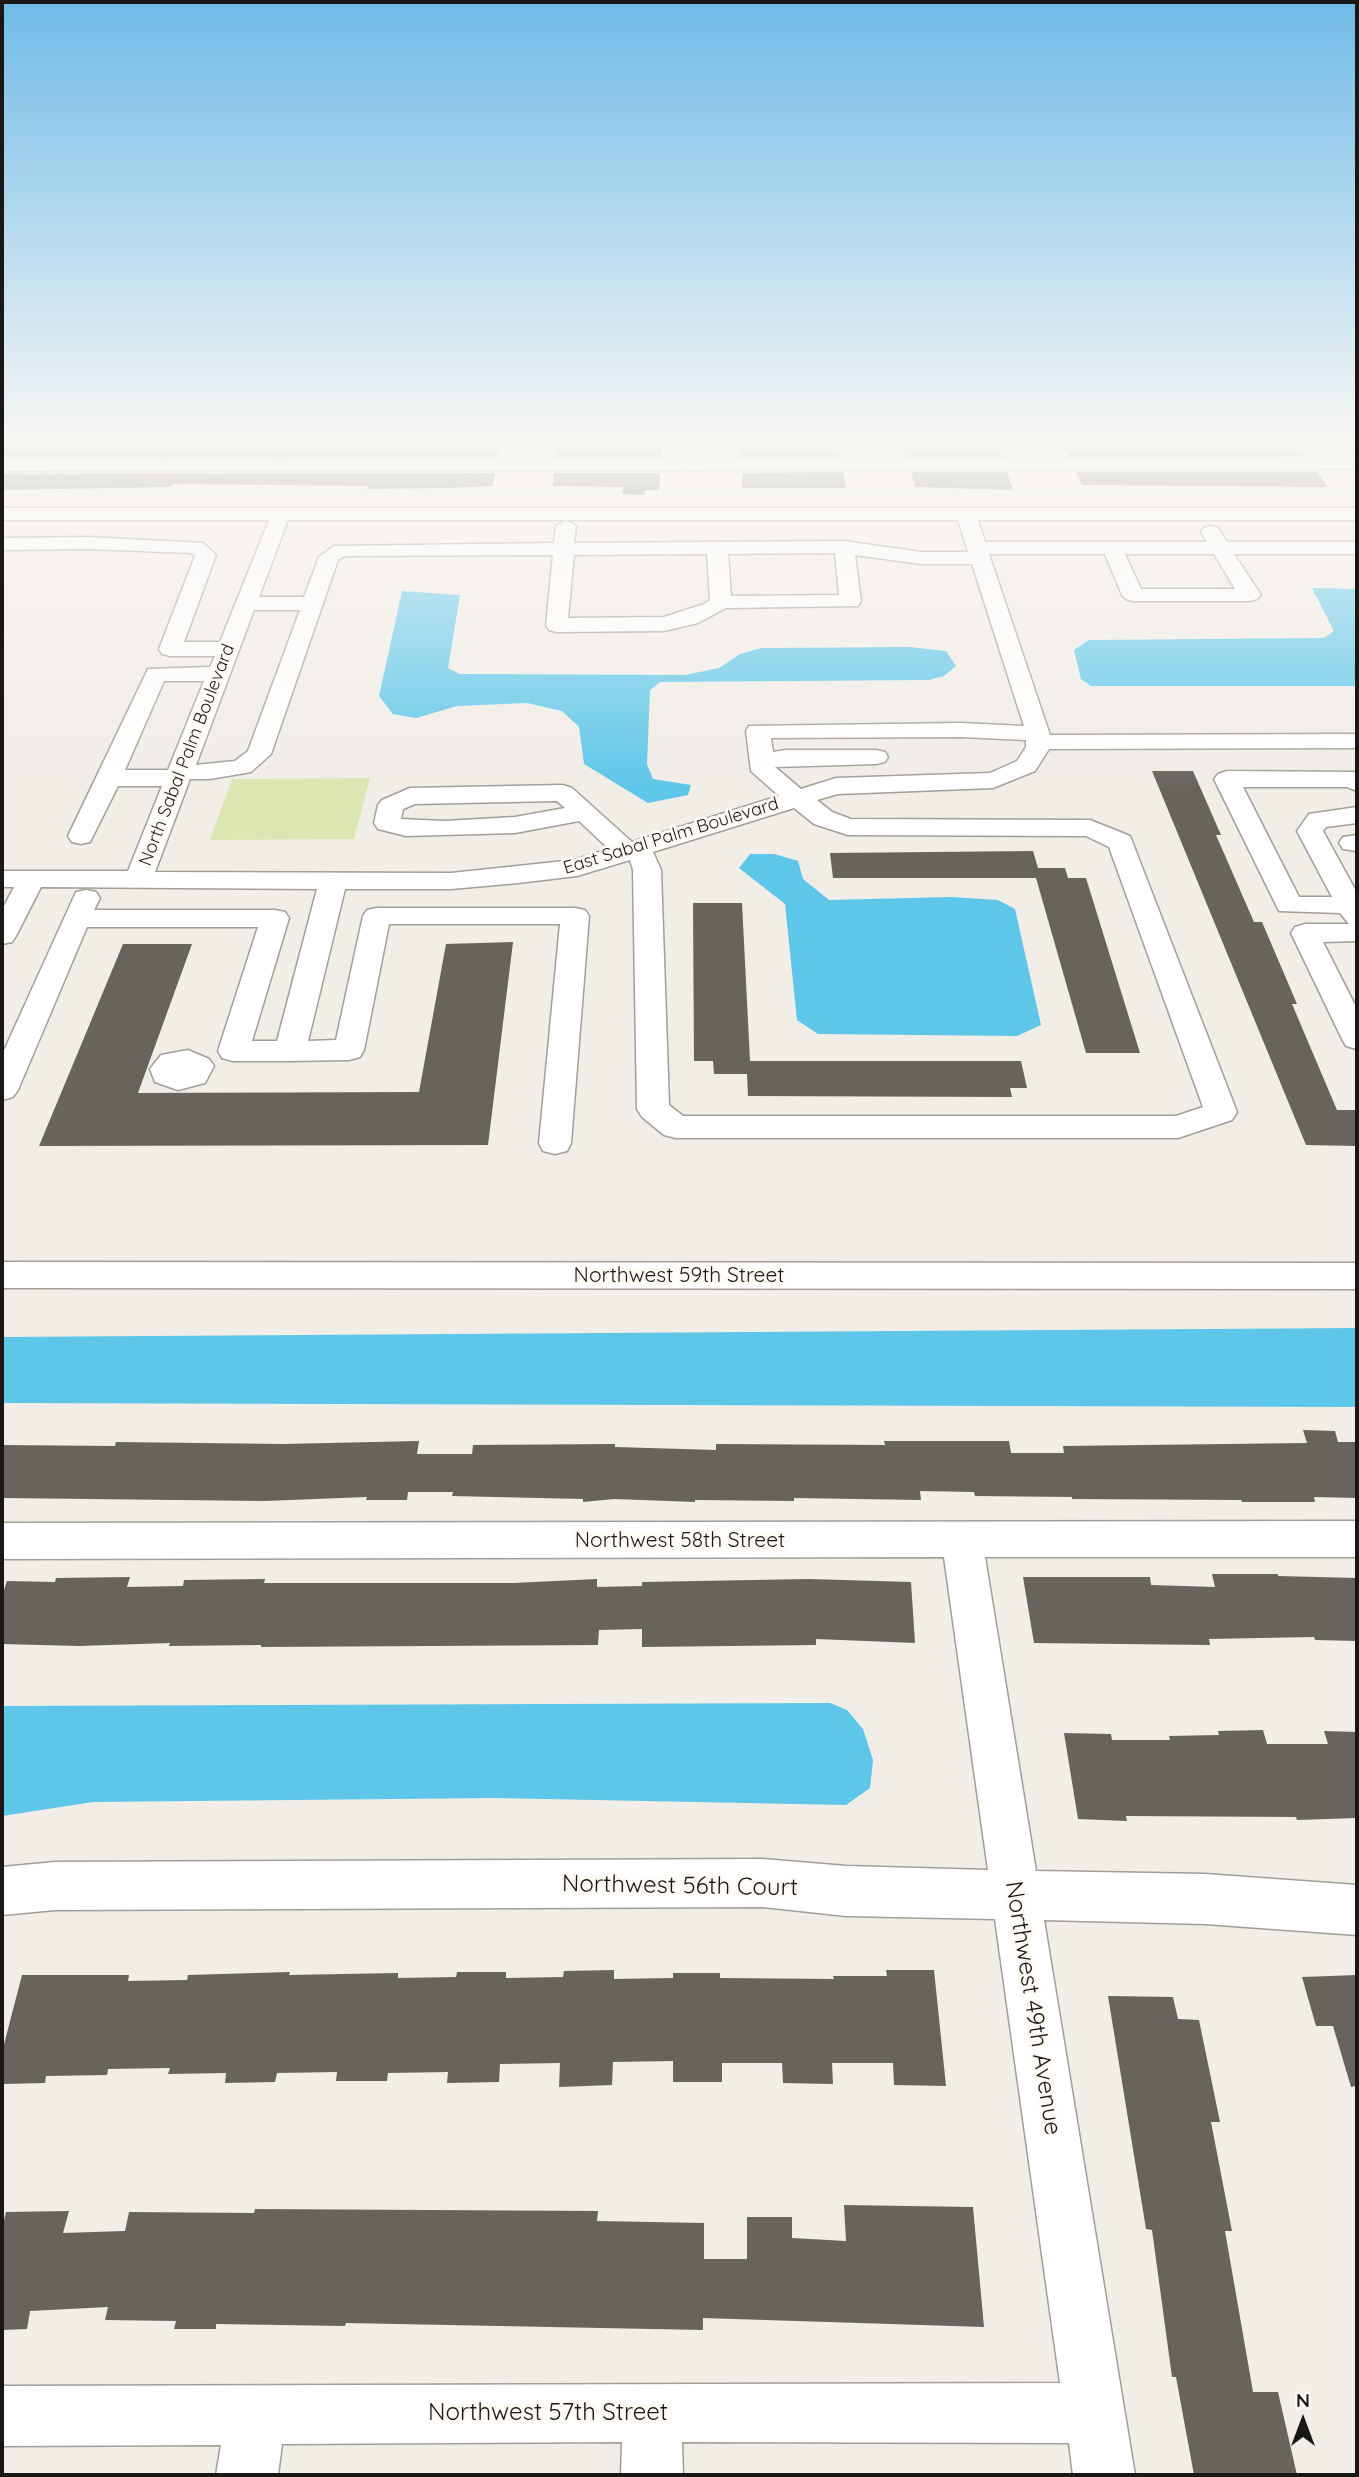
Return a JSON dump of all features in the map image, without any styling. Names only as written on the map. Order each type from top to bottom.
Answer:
[{"type":"street","points":[[205,559],[170,649],[229,649]]},
{"type":"street","name":"North Sabal Palm Boulevard","points":[[139,878],[229,649],[232,603],[257,559]]},
{"type":"street","points":[[108,778],[179,775],[242,767],[259,754],[328,559]]},
{"type":"street","points":[[563,559],[557,625],[664,624],[690,618],[712,609],[720,602],[850,601],[845,559]]},
{"type":"street","points":[[718,559],[720,602]]},
{"type":"street","points":[[980,559],[1038,738]]},
{"type":"street","points":[[1117,559],[1133,595],[1250,595],[1227,559]]},
{"type":"street","points":[[188,603],[314,603]]},
{"type":"street","points":[[81,836],[156,674],[219,674]]},
{"type":"street","points":[[585,812],[514,825],[444,830],[406,828],[387,823],[391,805],[410,796],[563,793],[633,850],[647,870],[653,1109],[676,1127],[1178,1127],[1221,1112],[1121,842],[1090,828],[848,827],[823,818],[763,771],[758,731],[961,730],[1077,740],[1357,741]]},
{"type":"street","name":"East Sabal Palm Boulevard","points":[[2,879],[451,880],[553,871],[578,867],[836,786],[993,780],[1026,766],[1038,738]]},
{"type":"street","points":[[762,762],[786,757],[876,757]]},
{"type":"street","points":[[1353,907],[1289,905],[1227,779],[1355,779],[1357,783]]},
{"type":"street","points":[[1353,907],[1310,831],[1318,820],[1357,815]]},
{"type":"street","points":[[553,871],[572,897],[576,916],[555,1143]]},
{"type":"street","points":[[2,936],[32,878]]},
{"type":"street","points":[[2,1090],[78,919],[93,878]]},
{"type":"street","points":[[290,1051],[333,880]]},
{"type":"street","points":[[198,1066],[233,1051],[349,1050],[377,916],[576,916]]},
{"type":"street","points":[[78,919],[275,918],[233,1051]]},
{"type":"street","points":[[1357,933],[1304,933],[1357,1039]]},
{"type":"street","name":"Northwest 59th Street","points":[[2,1275],[1357,1276]]},
{"type":"street","name":"Northwest 58th Street","points":[[2,1541],[1357,1539]]},
{"type":"street","name":"Northwest 49th Avenue","points":[[962,1541],[1104,2475]]},
{"type":"street","name":"Northwest 56th Court","points":[[2,1891],[69,1886],[763,1883],[846,1891],[1205,1899],[1357,1910]]},
{"type":"street","points":[[652,2412],[652,2475]]},
{"type":"street","name":"Northwest 57th Street","points":[[2,2416],[652,2412],[1094,2413]]},
{"type":"street","points":[[247,2475],[256,2416]]},
{"type":"green space","points":[[370,778],[354,839],[210,840],[232,779]]},
{"type":"water","points":[[1312,588],[1357,589],[1357,686],[1091,686],[1081,679],[1074,650],[1089,640],[1324,638],[1334,631]]},
{"type":"water","points":[[402,591],[460,595],[448,668],[460,674],[685,675],[719,668],[740,654],[761,648],[910,647],[946,651],[956,666],[944,676],[929,680],[660,682],[650,690],[647,764],[653,779],[691,785],[688,795],[648,803],[584,764],[579,727],[562,711],[527,703],[457,706],[416,718],[393,714],[379,696]]},
{"type":"water","points":[[750,854],[774,854],[798,861],[803,879],[829,900],[951,897],[998,900],[1015,909],[1041,1025],[1017,1036],[818,1034],[797,1020],[785,904],[739,868]]},
{"type":"water","points":[[1357,1328],[1357,1407],[2,1403],[2,1337]]},
{"type":"water","points":[[830,1703],[847,1710],[863,1729],[873,1760],[870,1788],[846,1805],[494,1798],[93,1802],[2,1816],[2,1706]]},
{"type":"building","points":[[1152,771],[1193,771],[1221,835],[1216,835],[1254,922],[1262,922],[1297,1004],[1292,1004],[1337,1110],[1357,1110],[1357,1146],[1306,1145]]},
{"type":"building","points":[[1033,851],[1038,868],[1065,868],[1068,878],[1086,878],[1140,1053],[1086,1053],[1036,878],[833,878],[830,853]]},
{"type":"building","points":[[693,903],[742,903],[750,1061],[1021,1061],[1027,1088],[1010,1088],[1012,1097],[748,1096],[747,1074],[714,1074],[713,1061],[694,1061]]},
{"type":"building","points":[[513,942],[488,1145],[39,1146],[123,944],[192,944],[138,1093],[419,1092],[446,944]]},
{"type":"building","points":[[1303,1430],[1335,1431],[1338,1442],[1357,1442],[1357,1498],[1314,1497],[1315,1502],[1242,1502],[975,1496],[974,1492],[920,1491],[921,1500],[794,1498],[794,1501],[695,1502],[614,1499],[583,1502],[583,1499],[452,1496],[453,1492],[408,1492],[407,1500],[366,1500],[367,1497],[264,1501],[2,1498],[2,1445],[419,1441],[417,1454],[472,1454],[473,1445],[615,1444],[615,1447],[716,1450],[716,1444],[885,1445],[884,1441],[1009,1441],[1011,1453],[1064,1453],[1063,1446],[1307,1443]]},
{"type":"building","points":[[1212,1574],[1357,1578],[1357,1641],[1315,1640],[1314,1637],[1209,1639],[1210,1645],[1034,1643],[1023,1577],[1150,1577],[1151,1585],[1215,1587]]},
{"type":"building","points":[[130,1577],[127,1587],[183,1586],[184,1580],[265,1579],[264,1583],[513,1583],[597,1579],[597,1587],[642,1586],[642,1582],[809,1579],[911,1582],[915,1643],[816,1639],[816,1645],[642,1647],[642,1629],[599,1630],[598,1645],[261,1647],[169,1646],[170,1643],[79,1646],[2,1644],[2,1596],[7,1581],[55,1582],[56,1578]]},
{"type":"building","points":[[1263,1730],[1267,1744],[1328,1744],[1324,1731],[1357,1732],[1357,1818],[1297,1820],[1296,1817],[1126,1816],[1127,1821],[1078,1819],[1064,1733],[1111,1734],[1112,1740],[1170,1740],[1169,1736],[1219,1735],[1218,1731]]},
{"type":"building","points":[[614,1970],[614,1979],[673,1978],[673,1973],[720,1973],[720,1978],[834,1979],[833,1976],[887,1976],[886,1970],[934,1970],[946,2086],[894,2085],[893,2063],[832,2063],[833,2084],[783,2083],[782,2063],[722,2063],[722,2082],[673,2082],[673,2061],[613,2062],[612,2085],[559,2087],[560,2063],[500,2064],[499,2082],[447,2083],[448,2072],[388,2073],[387,2081],[336,2081],[337,2072],[277,2073],[275,2082],[225,2083],[226,2073],[168,2074],[170,2068],[108,2069],[107,2075],[46,2076],[45,2083],[2,2084],[2,2052],[22,1975],[129,1975],[128,1981],[187,1980],[188,1975],[290,1972],[289,1975],[398,1973],[398,1978],[456,1977],[457,1972],[506,1972],[506,1978],[563,1977],[564,1971]]},
{"type":"building","points":[[1357,1975],[1357,2086],[1351,2087],[1333,2026],[1316,2026],[1302,1977]]},
{"type":"building","points":[[1108,1996],[1173,1997],[1178,2019],[1199,2020],[1220,2122],[1211,2122],[1232,2231],[1225,2231],[1253,2392],[1278,2392],[1297,2475],[1194,2475],[1176,2377],[1172,2377],[1152,2230],[1146,2229]]},
{"type":"building","points":[[844,2205],[973,2207],[984,2327],[703,2318],[703,2330],[346,2323],[345,2326],[216,2324],[216,2329],[174,2329],[176,2321],[105,2320],[108,2307],[30,2311],[27,2329],[2,2330],[2,2229],[6,2212],[69,2211],[63,2233],[125,2231],[129,2212],[254,2213],[255,2209],[598,2211],[597,2221],[704,2223],[704,2259],[747,2259],[747,2217],[792,2217],[792,2238],[846,2241]]}]
